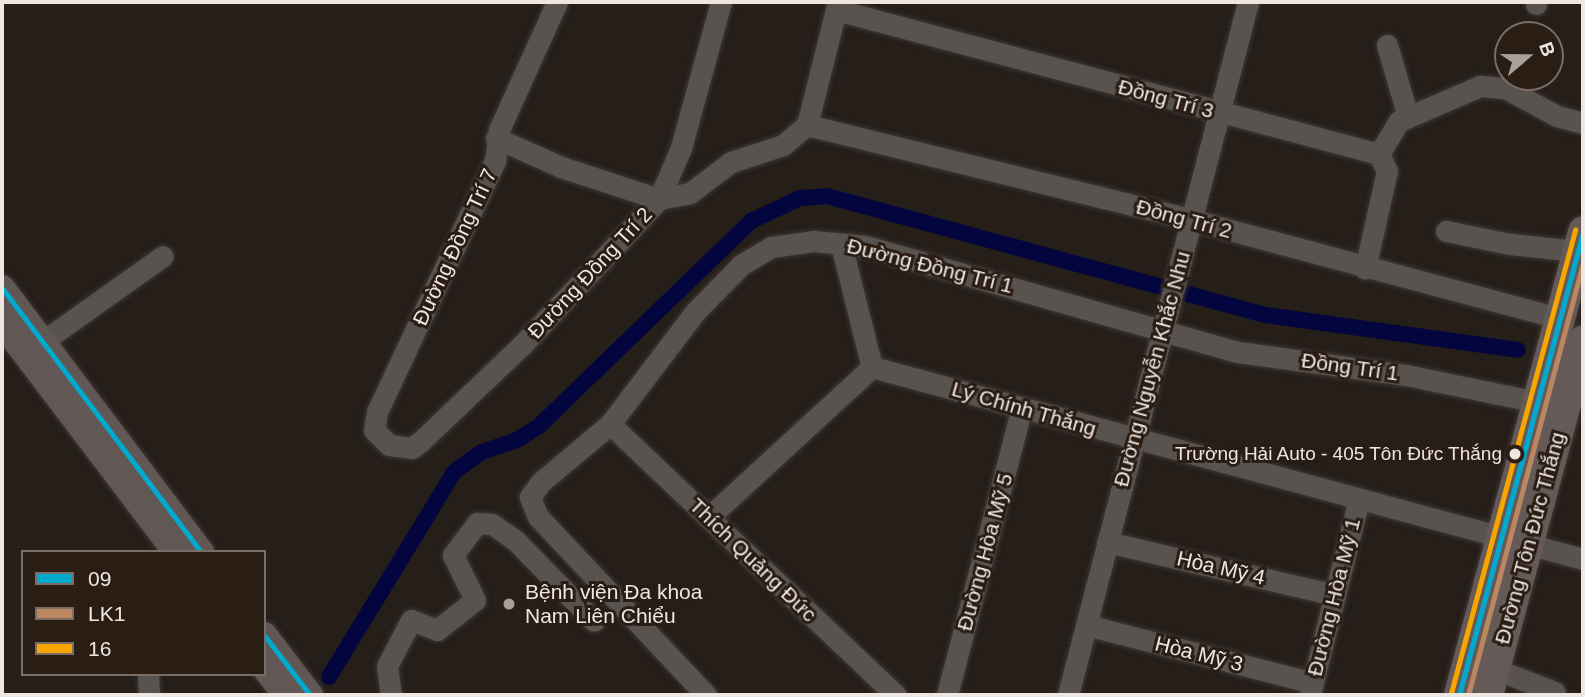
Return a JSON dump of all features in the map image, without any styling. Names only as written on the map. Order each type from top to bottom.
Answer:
[{"type":"highway","name":"Đường Tôn Đức Thắng","points":[[1562,410],[1559,318],[1581,241]]},
{"type":"highway","name":"Đường Tôn Đức Thắng","points":[[1460,695],[1562,410],[1583,340]]},
{"type":"highway","name":"Đường Tôn Đức Thắng","points":[[1491,682],[1514,540]]},
{"type":"main road","points":[[2,288],[199,550]]},
{"type":"main road","points":[[2,323],[174,550]]},
{"type":"main road","points":[[266,638],[310,695]]},
{"type":"main road","points":[[266,670],[286,695]]},
{"type":"street","name":"Đường Đồng Trí 7","points":[[428,434],[412,448],[388,445],[374,430],[377,412],[495,162],[496,138],[557,2]]},
{"type":"street","points":[[496,138],[561,167],[659,199],[681,148],[721,2]]},
{"type":"street","name":"Đường Nguyễn Khắc Nhu","points":[[1068,695],[1181,268],[1189,219],[1248,2]]},
{"type":"street","points":[[807,125],[837,6]]},
{"type":"street","name":"Đồng Trí 3","points":[[837,6],[1218,113],[1380,154]]},
{"type":"street","points":[[1387,45],[1408,117]]},
{"type":"street","points":[[1365,269],[1387,172],[1380,154],[1392,126],[1468,88],[1492,86],[1583,123]]},
{"type":"street","name":"Đường Đồng Trí 2","points":[[428,434],[523,344],[659,199],[690,193],[731,162],[783,145],[807,125]]},
{"type":"street","name":"Đồng Trí 2","points":[[807,125],[1189,219],[1365,269],[1559,318]]},
{"type":"street","points":[[1446,231],[1510,244],[1581,241]]},
{"type":"street","name":"Đường Đồng Trí 1","points":[[706,695],[534,512],[530,497],[541,482],[610,424],[695,312],[741,265],[771,247],[814,241],[841,244],[972,274],[1165,325]]},
{"type":"street","points":[[709,517],[872,367],[841,244]]},
{"type":"street","points":[[42,342],[163,256]]},
{"type":"street","name":"Đồng Trí 1","points":[[1165,325],[1238,352],[1406,375],[1562,410]]},
{"type":"street","name":"Lý Chính Thắng","points":[[872,367],[1583,559]]},
{"type":"street","name":"Đường Hòa Mỹ 5","points":[[947,695],[1022,408]]},
{"type":"street","name":"Thích Quảng Đức","points":[[610,424],[896,695]]},
{"type":"street","name":"Đường Hòa Mỹ 1","points":[[1311,689],[1359,499]]},
{"type":"street","points":[[391,695],[387,666],[411,620],[437,630],[475,600],[453,555],[477,523],[492,524],[515,540],[594,621]]},
{"type":"street","name":"Hòa Mỹ 4","points":[[1107,542],[1335,595]]},
{"type":"street","name":"Hòa Mỹ 3","points":[[1086,625],[1311,689]]},
{"type":"street","points":[[148,676],[149,695]]},
{"type":"street","points":[[1491,682],[1555,692]]},
{"type":"waterway","points":[[329,677],[454,472],[482,452],[519,439],[539,426],[751,221],[800,198],[827,196],[1266,315],[1518,350]]},
{"type":"transit line","name":"16","points":[[1451,693],[1575,229]]},
{"type":"transit line","name":"09","points":[[1459,695],[1583,231]]},
{"type":"transit line","name":"LK1","points":[[1468,695],[1583,264]]},
{"type":"transit line","name":"09","points":[[2,288],[199,550]]},
{"type":"transit line","name":"09","points":[[266,638],[310,695]]},
{"type":"place","name":"Trường Hải Auto - 405 Tôn Đức Thắng","points":[[1515,454]]},
{"type":"place","name":"Bệnh viện Đa khoa Nam Liên Chiểu","points":[[509,604]]}]
